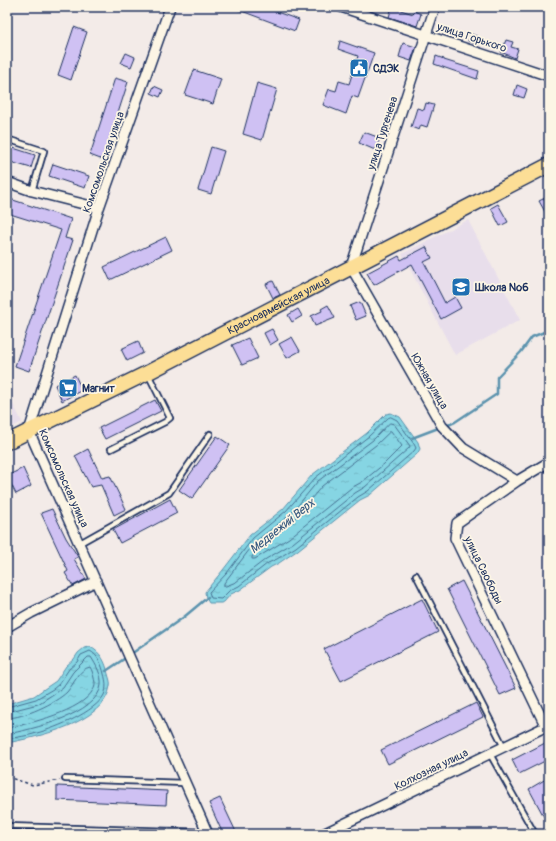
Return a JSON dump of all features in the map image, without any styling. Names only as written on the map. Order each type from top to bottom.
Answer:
[{"type":"main road","name":"Красноармейская улица","points":[[7,442],[148,373],[549,165]]},
{"type":"street","name":"Комсомольская улица","points":[[170,7],[99,208],[29,431],[208,833]]},
{"type":"street","name":"улица Горького","points":[[341,7],[549,76]]},
{"type":"street","name":"улица Тургенева","points":[[351,267],[436,7]]},
{"type":"street","points":[[7,182],[32,191],[99,208]]},
{"type":"street","name":"Южная улица","points":[[351,267],[442,426],[463,448],[517,481]]},
{"type":"street","name":"улица Свободы","points":[[548,726],[455,538],[457,523],[517,481],[549,462]]},
{"type":"street","points":[[7,628],[31,613],[96,581]]},
{"type":"street","name":"Колхозная улица","points":[[322,834],[548,726]]},
{"type":"lane","points":[[7,139],[44,151],[32,191]]},
{"type":"lane","points":[[111,449],[165,422],[170,418],[148,373]]},
{"type":"lane","points":[[80,543],[169,493],[210,434]]},
{"type":"lane","points":[[416,575],[504,747]]},
{"type":"lane","points":[[490,754],[535,834]]},
{"type":"lane","points":[[65,779],[186,784]]},
{"type":"lane","points":[[7,826],[208,833]]},
{"type":"path","points":[[7,777],[33,785],[65,779]]},
{"type":"shaded area","name":"Школа №6","points":[[468,220],[520,320],[455,355],[402,254]]},
{"type":"shaded area","points":[[7,392],[22,422],[7,430]]},
{"type":"water","points":[[391,413],[400,417],[418,442],[420,449],[417,454],[370,495],[360,500],[298,550],[271,567],[240,590],[231,594],[224,602],[209,603],[205,592],[250,535],[283,509],[312,475],[367,433],[386,414]]},
{"type":"water","points":[[90,647],[94,649],[102,658],[106,666],[110,683],[105,699],[96,710],[83,719],[68,726],[35,737],[7,743],[7,704],[34,696],[56,681],[66,666],[78,653],[84,648]]},
{"type":"building","points":[[231,7],[263,7],[299,20],[295,31]]},
{"type":"building","points":[[392,7],[413,14],[414,11],[421,14],[417,26],[389,17]]},
{"type":"building","points":[[74,27],[87,32],[71,80],[58,75]]},
{"type":"building","points":[[471,34],[479,37],[477,44],[468,41]]},
{"type":"building","points":[[506,40],[513,42],[511,47],[518,49],[515,58],[501,52]]},
{"type":"building","points":[[340,41],[374,53],[358,98],[352,96],[346,114],[323,105],[329,89],[336,91],[339,81],[349,84],[358,56],[338,49]]},
{"type":"building","points":[[403,43],[416,47],[411,61],[399,57]]},
{"type":"building","points":[[126,53],[135,57],[131,67],[121,63]]},
{"type":"building","points":[[436,56],[479,71],[477,79],[434,64]]},
{"type":"building","points":[[194,70],[221,79],[213,104],[185,95]]},
{"type":"building","points":[[115,78],[128,82],[103,160],[90,155]]},
{"type":"building","points":[[257,83],[277,89],[262,140],[243,134]]},
{"type":"building","points":[[517,85],[527,89],[524,98],[514,95]]},
{"type":"building","points":[[154,86],[163,90],[160,97],[151,93]]},
{"type":"building","points":[[426,103],[434,105],[427,127],[421,125],[419,130],[411,127],[417,108],[424,110]]},
{"type":"building","points":[[364,132],[380,138],[375,150],[359,143]]},
{"type":"building","points":[[7,146],[35,155],[31,168],[7,161]]},
{"type":"building","points":[[211,147],[224,151],[211,194],[198,190]]},
{"type":"building","points":[[53,164],[89,176],[85,188],[49,176]]},
{"type":"building","points":[[549,196],[549,219],[539,201]]},
{"type":"building","points":[[7,198],[71,219],[65,238],[73,240],[29,371],[15,366],[61,230],[7,213]]},
{"type":"building","points":[[498,204],[508,222],[500,226],[491,208]]},
{"type":"building","points":[[166,237],[172,250],[110,280],[104,267]]},
{"type":"building","points":[[426,247],[432,258],[424,262],[445,303],[455,297],[461,308],[441,319],[412,264],[374,285],[367,273],[399,256],[401,260]]},
{"type":"building","points":[[273,281],[280,295],[273,298],[266,284]]},
{"type":"building","points":[[360,302],[366,316],[356,320],[350,306]]},
{"type":"building","points":[[328,305],[335,318],[315,326],[311,316],[322,311],[321,309]]},
{"type":"building","points":[[298,309],[302,316],[292,322],[288,315]]},
{"type":"building","points":[[272,329],[278,340],[270,345],[264,333]]},
{"type":"building","points":[[292,337],[300,351],[287,358],[279,344]]},
{"type":"building","points":[[248,338],[258,358],[242,365],[232,345]]},
{"type":"building","points":[[138,341],[143,353],[127,361],[121,349]]},
{"type":"building","name":"Магнит","points":[[75,375],[82,390],[62,401],[55,385]]},
{"type":"building","points":[[155,400],[161,411],[105,439],[99,428]]},
{"type":"building","points":[[217,436],[230,445],[192,499],[179,490]]},
{"type":"building","points":[[88,449],[102,478],[110,476],[126,509],[114,515],[101,485],[91,487],[75,456]]},
{"type":"building","points":[[23,468],[31,486],[16,494],[7,476]]},
{"type":"building","points":[[170,499],[177,513],[120,543],[113,530]]},
{"type":"building","points":[[52,509],[66,538],[78,557],[74,559],[86,579],[73,586],[65,573],[68,571],[41,513]]},
{"type":"building","points":[[462,581],[516,688],[500,695],[447,589]]},
{"type":"building","points":[[422,599],[438,632],[341,681],[324,649]]},
{"type":"building","points":[[476,703],[483,717],[388,764],[381,750]]},
{"type":"building","points":[[549,741],[549,759],[519,774],[512,760]]},
{"type":"building","points":[[546,779],[549,784],[549,826],[529,789]]},
{"type":"building","points":[[57,786],[167,791],[166,805],[57,800]]},
{"type":"building","points":[[220,798],[237,834],[223,834],[209,803]]},
{"type":"waterway","name":"Медвежий Верх","points":[[446,426],[455,422],[497,394],[497,377],[521,352],[532,337],[549,330]]},
{"type":"waterway","name":"Медвежий Верх","points":[[412,438],[441,427]]},
{"type":"waterway","name":"Медвежий Верх","points":[[131,654],[184,617],[208,597]]},
{"type":"waterway","name":"Медвежий Верх","points":[[106,671],[127,657]]},
{"type":"place","name":"СДЭК","points":[[359,68]]},
{"type":"place","name":"Школа №6","points":[[461,287]]},
{"type":"place","name":"Магнит","points":[[68,388]]}]
